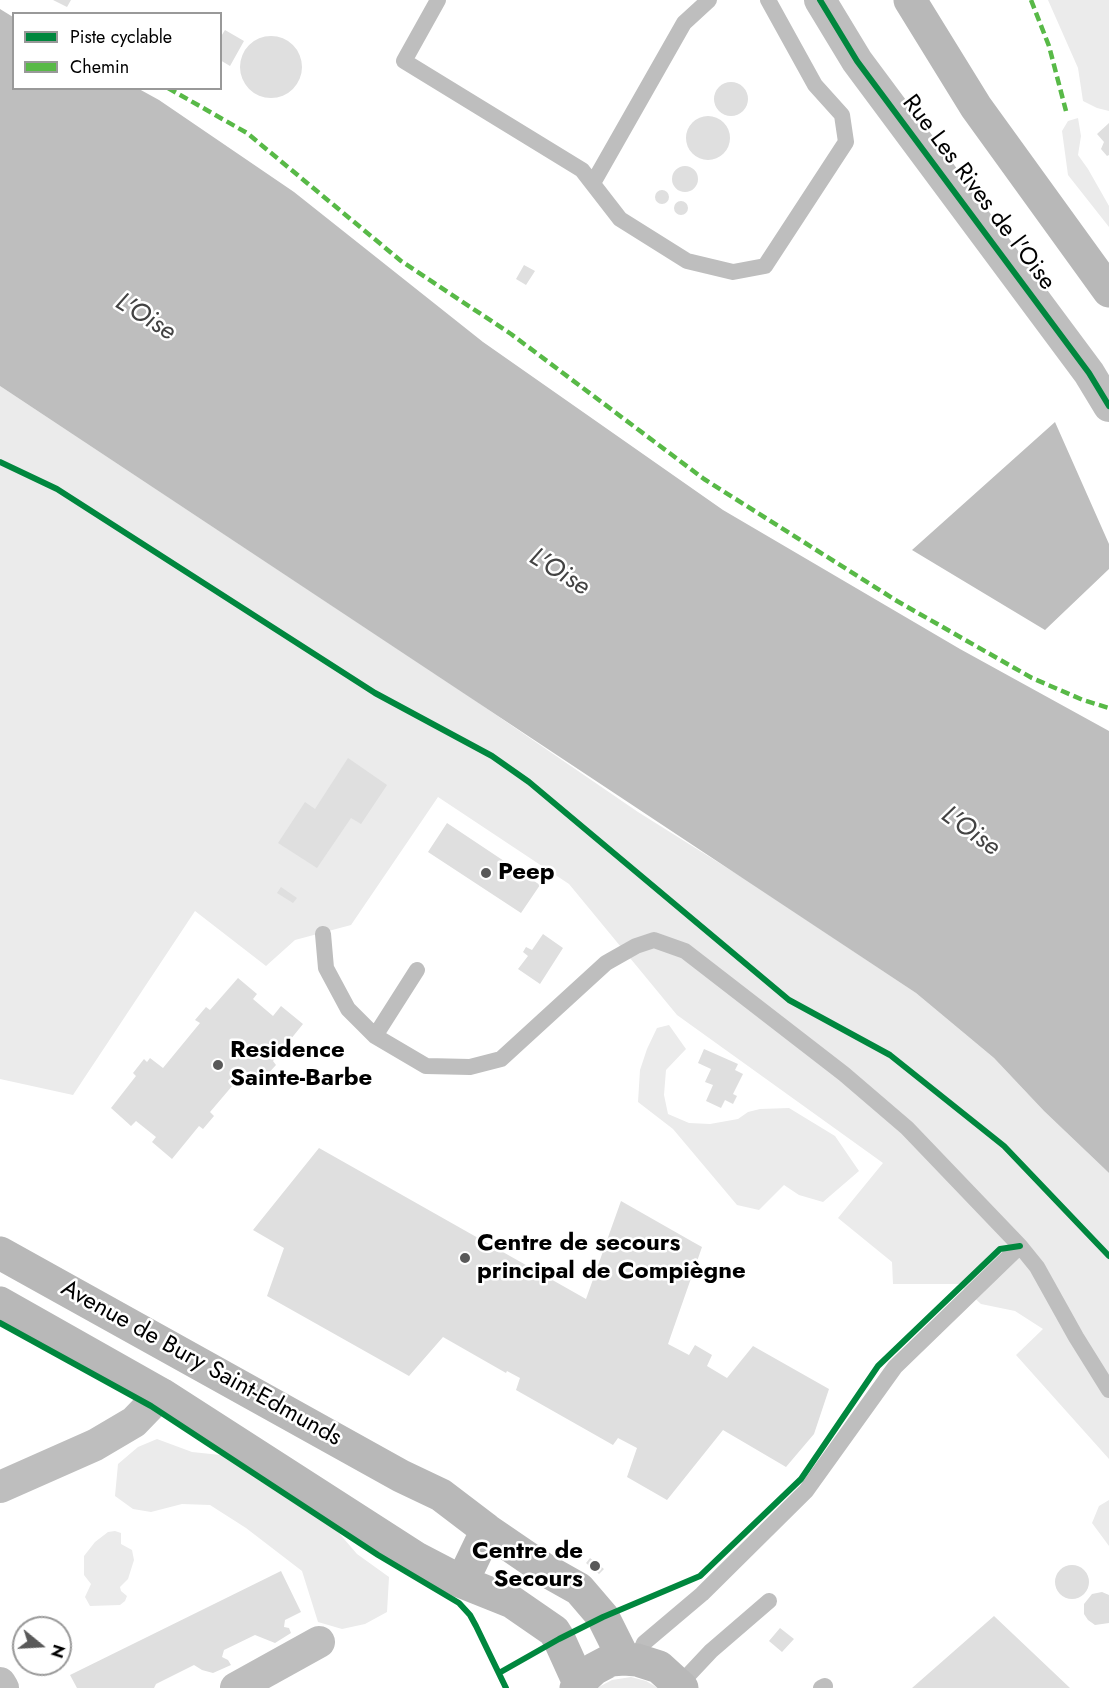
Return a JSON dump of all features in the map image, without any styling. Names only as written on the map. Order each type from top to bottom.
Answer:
[{"type":"main road","points":[[910,0],[976,107],[1109,291]]},
{"type":"main road","name":"Avenue de Bury Saint-Edmunds","points":[[0,1253],[441,1496],[487,1530]]},
{"type":"main road","name":"Avenue de Bury Saint-Edmunds","points":[[0,1303],[161,1394],[416,1558],[462,1582],[512,1602],[554,1630],[578,1685]]},
{"type":"main road","points":[[462,1582],[487,1530],[547,1571],[579,1589],[603,1617],[631,1659]]},
{"type":"main road","points":[[578,1685],[594,1669],[611,1660],[631,1659],[659,1667],[681,1686]]},
{"type":"street","name":"Rue Les Rives de l'Oise","points":[[820,0],[857,61],[1089,373],[1109,406]]},
{"type":"street","points":[[0,1487],[95,1445],[134,1422],[161,1394]]},
{"type":"street","points":[[236,1688],[319,1642]]},
{"type":"street","points":[[0,1683],[3,1688]]},
{"type":"lane","points":[[438,0],[404,61],[582,170],[620,219],[687,261],[733,272],[765,266],[846,142],[842,115],[815,85],[768,0]]},
{"type":"lane","points":[[593,183],[684,23],[709,0]]},
{"type":"lane","points":[[323,934],[326,968],[348,1009],[375,1036],[426,1066],[470,1067],[501,1059],[606,963],[636,946],[654,940],[685,951],[844,1074],[907,1128],[1020,1246],[1037,1267],[1109,1390]]},
{"type":"lane","points":[[375,1036],[417,970]]},
{"type":"lane","points":[[631,1659],[644,1643],[702,1594],[806,1491],[895,1367],[1020,1246]]},
{"type":"lane","points":[[681,1686],[711,1651],[769,1601]]},
{"type":"shaded area","points":[[1048,0],[1109,0],[1109,111],[1083,101],[1078,68]]},
{"type":"shaded area","points":[[1078,118],[1081,136],[1078,155],[1109,206],[1109,227],[1068,175],[1062,131],[1068,121]]},
{"type":"shaded area","points":[[0,386],[467,695],[638,812],[748,881],[916,993],[994,1058],[1044,1111],[1109,1173],[1109,1459],[1016,1355],[1043,1329],[1015,1311],[981,1304],[959,1284],[893,1284],[892,1262],[838,1218],[883,1163],[677,1015],[569,884],[438,797],[351,925],[295,940],[266,966],[195,911],[73,1095],[0,1079]]},
{"type":"shaded area","points":[[669,1025],[686,1049],[666,1070],[664,1095],[668,1114],[689,1123],[710,1124],[738,1119],[748,1112],[760,1109],[789,1108],[835,1136],[859,1171],[823,1202],[799,1195],[784,1185],[759,1210],[737,1205],[673,1129],[638,1102],[640,1070],[647,1049],[657,1028]]},
{"type":"shaded area","points":[[157,1439],[192,1452],[230,1456],[313,1503],[357,1554],[389,1577],[387,1612],[365,1624],[342,1629],[318,1622],[302,1571],[246,1528],[210,1505],[182,1504],[151,1512],[133,1509],[115,1496],[118,1464],[138,1447]]},
{"type":"shaded area","points":[[1109,1500],[1109,1546],[1092,1523],[1099,1506]]},
{"type":"shaded area","points":[[108,1532],[121,1533],[121,1544],[132,1550],[134,1560],[128,1579],[120,1587],[127,1596],[120,1605],[90,1606],[85,1597],[91,1584],[84,1575],[84,1556],[95,1542]]},
{"type":"shaded area","points":[[631,1677],[646,1681],[658,1688],[597,1688],[612,1680]]},
{"type":"water","name":"L'Oise","points":[[0,9],[12,16],[12,90],[141,90],[159,100],[294,192],[483,342],[723,510],[960,649],[1109,731],[1109,1173],[1044,1111],[994,1058],[916,993],[0,386]]},
{"type":"water","points":[[1055,422],[1109,544],[1109,569],[1045,630],[912,550]]},
{"type":"building","points":[[53,0],[71,0],[67,7]]},
{"type":"building","points":[[225,30],[244,41],[230,66],[222,61],[222,35]]},
{"type":"building","points":[[265,36],[277,36],[293,45],[300,55],[302,67],[300,79],[293,89],[277,98],[265,98],[254,93],[245,84],[240,73],[240,61],[245,50],[254,41]]},
{"type":"building","points":[[731,82],[743,87],[748,99],[743,111],[731,116],[719,111],[714,99],[719,87]]},
{"type":"building","points":[[708,116],[724,122],[730,138],[724,154],[708,160],[692,154],[686,138],[692,122]]},
{"type":"building","points":[[1109,123],[1109,155],[1107,156],[1101,149],[1104,142],[1097,134]]},
{"type":"building","points":[[685,166],[694,170],[698,179],[694,188],[685,192],[676,188],[672,179],[676,170]]},
{"type":"building","points":[[662,190],[667,192],[669,197],[667,202],[662,204],[657,202],[655,197],[657,192]]},
{"type":"building","points":[[681,201],[686,203],[688,208],[686,213],[681,215],[676,213],[674,208],[676,203]]},
{"type":"building","points":[[524,265],[535,271],[526,285],[516,279]]},
{"type":"building","points":[[348,758],[387,785],[361,824],[351,818],[317,868],[278,843],[305,802],[315,809]]},
{"type":"building","points":[[447,823],[540,885],[521,913],[428,852]]},
{"type":"building","points":[[281,887],[297,898],[293,903],[277,893]]},
{"type":"building","points":[[543,934],[563,948],[540,984],[518,969],[528,956],[523,952],[526,947],[532,950]]},
{"type":"building","name":"Residence Sainte-Barbe","points":[[238,978],[257,994],[253,999],[273,1016],[281,1006],[303,1024],[273,1061],[276,1065],[265,1077],[262,1075],[259,1078],[250,1071],[237,1088],[233,1085],[210,1112],[214,1116],[203,1129],[199,1126],[172,1159],[152,1142],[156,1137],[136,1121],[131,1126],[111,1108],[136,1076],[133,1073],[144,1059],[147,1062],[150,1058],[163,1068],[200,1023],[195,1020],[206,1007],[210,1010]]},
{"type":"building","points":[[704,1049],[738,1064],[735,1070],[743,1074],[733,1094],[737,1096],[733,1104],[725,1100],[721,1108],[706,1101],[713,1085],[705,1082],[711,1069],[698,1063]]},
{"type":"building","points":[[319,1148],[586,1299],[621,1201],[702,1247],[668,1344],[689,1355],[695,1345],[712,1355],[707,1366],[727,1378],[753,1346],[829,1389],[814,1434],[786,1467],[723,1430],[667,1500],[627,1477],[637,1448],[618,1438],[613,1445],[516,1390],[520,1378],[507,1371],[506,1373],[443,1337],[409,1376],[267,1296],[284,1248],[253,1230]]},
{"type":"building","points":[[590,1558],[604,1569],[599,1574],[586,1563]]},
{"type":"building","points":[[1072,1565],[1084,1570],[1089,1582],[1084,1594],[1072,1599],[1060,1594],[1055,1582],[1060,1570]]},
{"type":"building","points":[[281,1571],[301,1612],[285,1620],[284,1627],[289,1628],[291,1633],[275,1643],[255,1635],[224,1650],[222,1657],[231,1665],[213,1673],[194,1665],[156,1684],[154,1688],[77,1688],[71,1676]]},
{"type":"building","points":[[1102,1592],[1109,1595],[1109,1623],[1095,1625],[1084,1614],[1084,1604],[1092,1594]]},
{"type":"building","points":[[994,1616],[1070,1688],[912,1688]]},
{"type":"building","points":[[780,1628],[794,1639],[782,1652],[769,1641]]},
{"type":"marked path","points":[[1031,0],[1049,46],[1066,111]]},
{"type":"marked path","points":[[172,90],[247,133],[401,261],[511,334],[704,479],[897,601],[1032,678],[1083,700],[1109,708]]},
{"type":"cycle path","points":[[820,0],[857,61],[1089,373],[1109,406]]},
{"type":"cycle path","points":[[0,462],[57,489],[375,693],[492,756],[529,782],[789,1000],[890,1055],[1004,1146],[1109,1256]]},
{"type":"cycle path","points":[[499,1673],[603,1617],[700,1576],[801,1479],[878,1366],[1000,1249],[1020,1246]]},
{"type":"cycle path","points":[[0,1323],[151,1406],[378,1555],[459,1603],[470,1615],[506,1688]]},
{"type":"place","name":"Peep","points":[[486,873]]},
{"type":"place","name":"Residence Sainte-Barbe","points":[[218,1065]]},
{"type":"place","name":"Centre de secours principal de Compiègne","points":[[465,1258]]},
{"type":"place","name":"Centre de Secours","points":[[595,1566]]}]
